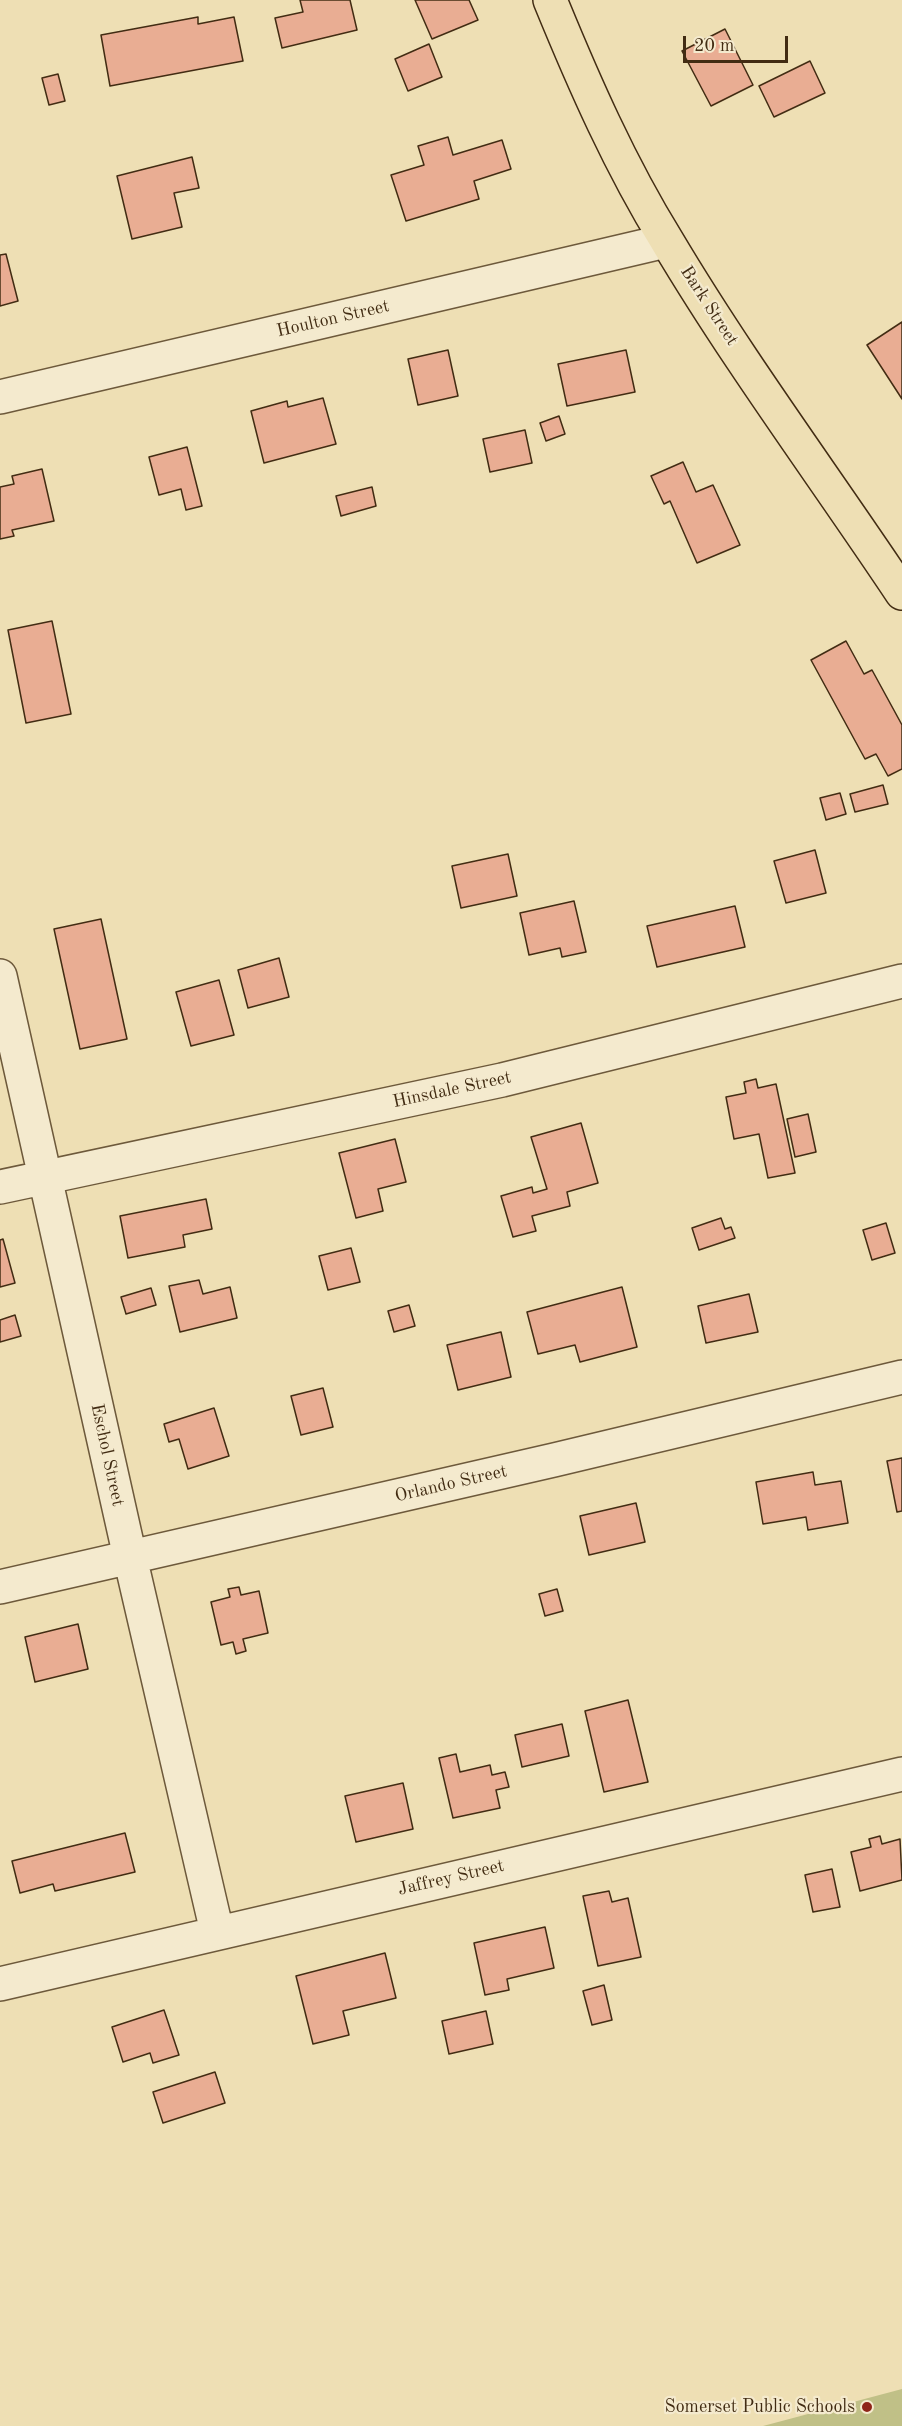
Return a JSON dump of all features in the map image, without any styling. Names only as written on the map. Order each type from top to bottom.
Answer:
[{"type":"main road","name":"Bark Street","points":[[550,0],[606,128],[666,241],[720,325],[902,593]]},
{"type":"street","name":"Houlton Street","points":[[0,397],[666,241]]},
{"type":"street","name":"Eschol Street","points":[[0,976],[130,1557],[217,1932]]},
{"type":"street","name":"Hinsdale Street","points":[[0,1187],[502,1080],[902,981]]},
{"type":"street","name":"Orlando Street","points":[[0,1587],[902,1377]]},
{"type":"street","name":"Jaffrey Street","points":[[0,1984],[902,1774]]},
{"type":"green space","name":"Somerset Public Schools","points":[[902,2389],[902,2426],[763,2426]]},
{"type":"building","points":[[300,0],[350,0],[357,30],[282,48],[275,18],[303,12]]},
{"type":"building","points":[[415,0],[469,0],[478,20],[432,39]]},
{"type":"building","points":[[198,17],[198,24],[234,17],[243,61],[110,86],[101,35]]},
{"type":"building","points":[[725,29],[753,85],[711,106],[682,51]]},
{"type":"building","points":[[429,44],[442,77],[408,91],[395,59]]},
{"type":"building","points":[[810,61],[825,93],[774,117],[759,86]]},
{"type":"building","points":[[58,74],[65,101],[49,105],[42,78]]},
{"type":"building","points":[[448,137],[453,155],[502,140],[511,169],[474,181],[479,199],[406,221],[391,175],[424,165],[418,146]]},
{"type":"building","points":[[192,157],[199,188],[174,193],[182,227],[132,239],[117,176]]},
{"type":"building","points":[[6,254],[18,301],[0,306],[0,255]]},
{"type":"building","points":[[902,322],[902,399],[867,345]]},
{"type":"building","points":[[448,350],[458,396],[418,405],[408,359]]},
{"type":"building","points":[[626,350],[635,392],[567,406],[558,364]]},
{"type":"building","points":[[323,398],[336,444],[264,463],[251,411],[287,401],[288,407]]},
{"type":"building","points":[[559,416],[565,434],[546,441],[540,423]]},
{"type":"building","points":[[525,430],[532,463],[490,472],[483,439]]},
{"type":"building","points":[[187,447],[202,506],[186,510],[181,489],[159,495],[149,457]]},
{"type":"building","points":[[683,462],[696,492],[713,485],[740,545],[697,563],[670,501],[664,504],[651,476]]},
{"type":"building","points":[[42,469],[54,521],[12,530],[14,536],[0,539],[0,487],[14,484],[12,476]]},
{"type":"building","points":[[372,487],[376,506],[341,516],[336,496]]},
{"type":"building","points":[[52,621],[71,714],[26,723],[8,630]]},
{"type":"building","points":[[846,641],[864,674],[872,670],[902,725],[902,769],[888,776],[876,754],[865,759],[811,660]]},
{"type":"building","points":[[883,785],[888,804],[855,812],[850,794]]},
{"type":"building","points":[[840,793],[846,814],[826,820],[820,798]]},
{"type":"building","points":[[815,850],[826,893],[786,903],[774,861]]},
{"type":"building","points":[[508,854],[517,896],[461,908],[452,866]]},
{"type":"building","points":[[574,901],[586,952],[562,957],[560,948],[529,955],[520,913]]},
{"type":"building","points":[[735,906],[745,947],[657,967],[647,926]]},
{"type":"building","points":[[101,919],[127,1039],[80,1049],[54,929]]},
{"type":"building","points":[[279,958],[289,997],[248,1008],[238,970]]},
{"type":"building","points":[[219,980],[234,1035],[191,1046],[176,992]]},
{"type":"building","points":[[756,1079],[758,1088],[776,1084],[795,1173],[768,1178],[759,1134],[734,1139],[726,1097],[746,1093],[744,1082]]},
{"type":"building","points":[[808,1114],[816,1152],[795,1157],[787,1119]]},
{"type":"building","points":[[581,1123],[598,1183],[567,1192],[570,1206],[532,1216],[536,1231],[513,1237],[501,1196],[532,1187],[533,1193],[547,1189],[531,1137]]},
{"type":"building","points":[[395,1139],[406,1182],[378,1189],[383,1211],[356,1218],[339,1153]]},
{"type":"building","points":[[206,1199],[212,1229],[183,1235],[185,1247],[128,1258],[120,1216]]},
{"type":"building","points":[[721,1218],[725,1229],[731,1227],[735,1238],[699,1250],[692,1228]]},
{"type":"building","points":[[886,1223],[895,1253],[872,1260],[863,1230]]},
{"type":"building","points":[[3,1239],[15,1283],[0,1287],[0,1240]]},
{"type":"building","points":[[351,1248],[360,1282],[328,1290],[319,1256]]},
{"type":"building","points":[[199,1280],[203,1294],[230,1287],[237,1318],[180,1332],[169,1286]]},
{"type":"building","points":[[622,1287],[637,1347],[580,1362],[575,1345],[538,1354],[527,1312]]},
{"type":"building","points":[[151,1288],[156,1305],[126,1314],[121,1297]]},
{"type":"building","points":[[749,1294],[758,1332],[706,1343],[698,1306]]},
{"type":"building","points":[[409,1305],[415,1326],[394,1332],[388,1311]]},
{"type":"building","points":[[15,1315],[21,1336],[0,1342],[0,1320]]},
{"type":"building","points":[[501,1332],[511,1377],[458,1390],[447,1345]]},
{"type":"building","points":[[323,1388],[333,1427],[301,1435],[291,1396]]},
{"type":"building","points":[[214,1408],[229,1456],[188,1469],[179,1439],[169,1442],[164,1424]]},
{"type":"building","points":[[902,1458],[902,1511],[897,1512],[887,1461]]},
{"type":"building","points":[[813,1472],[815,1485],[841,1481],[848,1523],[808,1530],[806,1517],[763,1524],[756,1482]]},
{"type":"building","points":[[636,1503],[645,1542],[589,1555],[580,1516]]},
{"type":"building","points":[[239,1587],[241,1595],[259,1591],[268,1633],[243,1639],[246,1651],[236,1654],[233,1642],[221,1645],[211,1602],[230,1597],[228,1589]]},
{"type":"building","points":[[557,1589],[563,1611],[545,1616],[539,1594]]},
{"type":"building","points":[[78,1624],[88,1669],[35,1682],[25,1637]]},
{"type":"building","points":[[628,1700],[648,1782],[604,1792],[585,1711]]},
{"type":"building","points":[[562,1724],[569,1756],[522,1767],[515,1735]]},
{"type":"building","points":[[456,1754],[460,1772],[490,1765],[492,1775],[505,1772],[509,1787],[496,1790],[500,1808],[453,1818],[439,1758]]},
{"type":"building","points":[[403,1783],[413,1829],[356,1842],[345,1796]]},
{"type":"building","points":[[125,1833],[135,1872],[55,1891],[53,1884],[20,1893],[12,1861]]},
{"type":"building","points":[[880,1836],[882,1844],[900,1839],[902,1880],[860,1891],[851,1852],[871,1847],[869,1839]]},
{"type":"building","points":[[832,1869],[840,1907],[813,1912],[805,1875]]},
{"type":"building","points":[[609,1891],[612,1902],[628,1898],[641,1957],[598,1966],[583,1896]]},
{"type":"building","points":[[545,1927],[554,1968],[507,1979],[509,1990],[485,1995],[474,1943]]},
{"type":"building","points":[[385,1953],[396,1998],[343,2011],[349,2035],[313,2044],[296,1976]]},
{"type":"building","points":[[604,1985],[612,2020],[592,2025],[583,1991]]},
{"type":"building","points":[[164,2010],[179,2055],[153,2063],[150,2053],[123,2062],[112,2027]]},
{"type":"building","points":[[486,2011],[493,2044],[449,2054],[442,2021]]},
{"type":"building","points":[[215,2072],[225,2103],[163,2123],[153,2092]]},
{"type":"place","name":"Somerset Public Schools","points":[[867,2407]]}]
